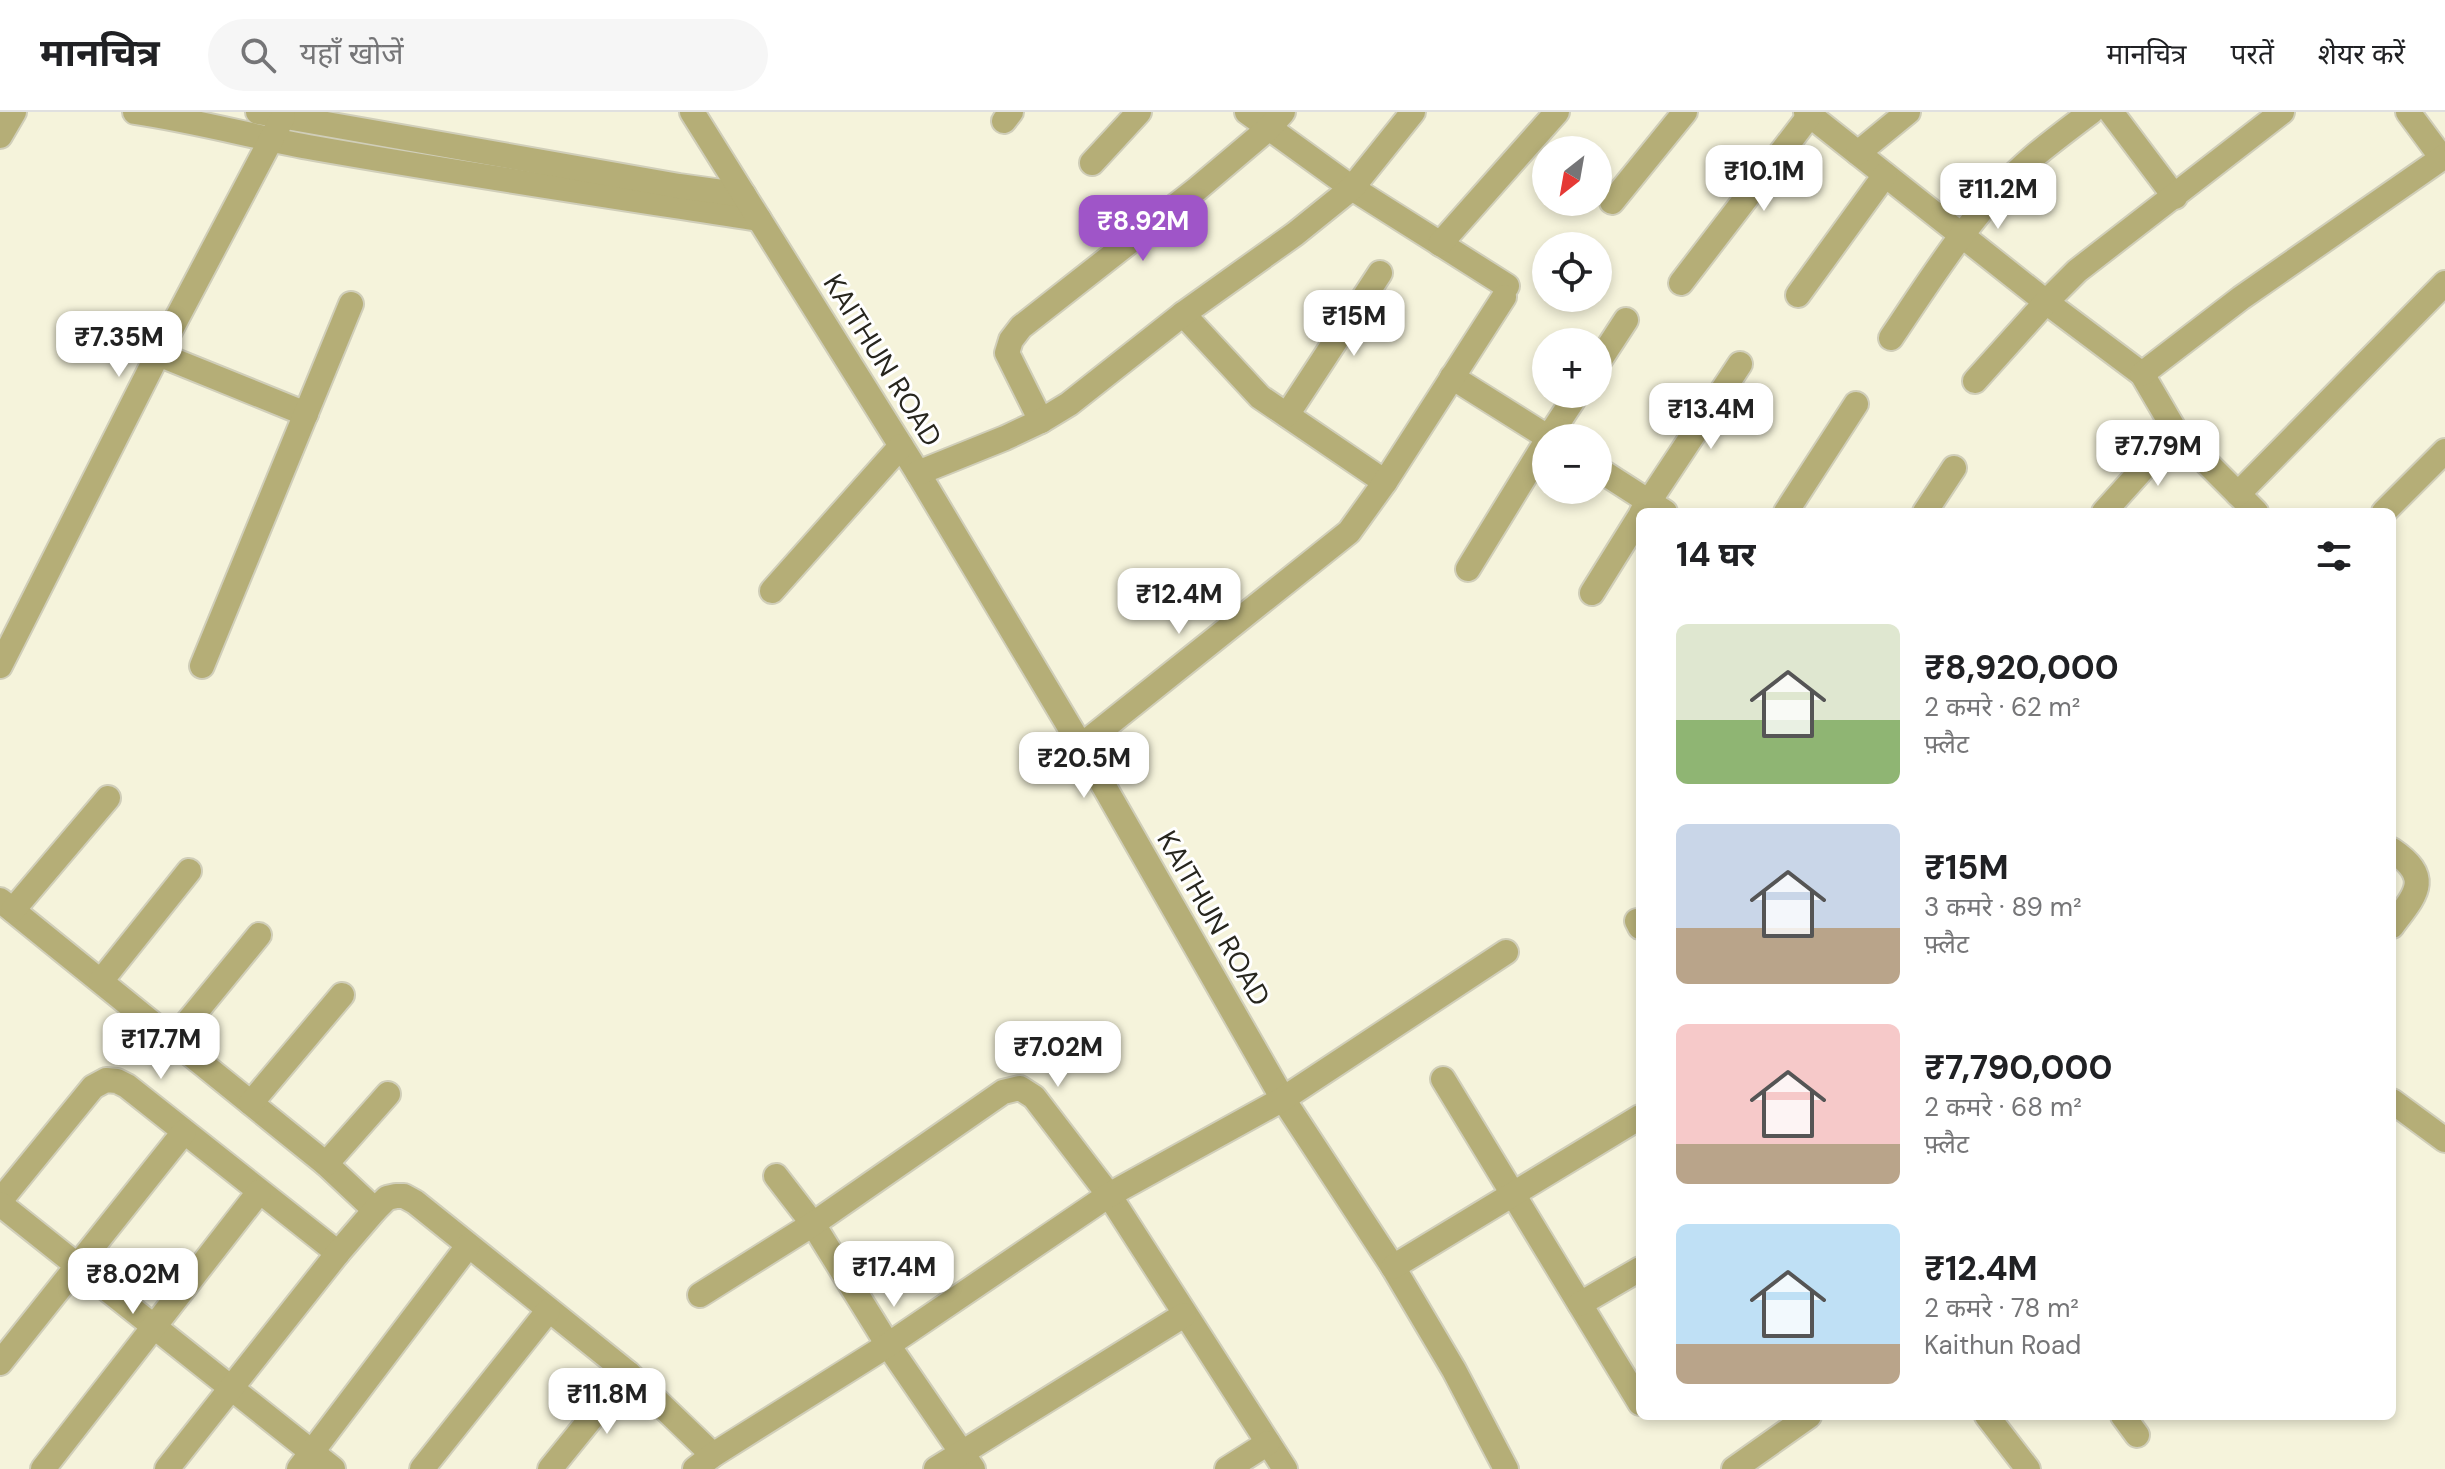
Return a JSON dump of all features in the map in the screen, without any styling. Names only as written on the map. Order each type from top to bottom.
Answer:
[{"type":"street","points":[[0,136],[14,112]]},
{"type":"street","points":[[135,112],[186,119],[270,140],[460,173],[759,219]]},
{"type":"street","points":[[258,112],[283,117],[324,118],[744,195]]},
{"type":"street","name":"KAITHUN ROAD","points":[[692,112],[918,473],[1081,746],[1283,1099],[1393,1267],[1454,1370],[1502,1468]]},
{"type":"street","points":[[1092,163],[1139,112]]},
{"type":"street","points":[[1081,746],[1349,532],[1385,482],[1506,292],[1440,244],[1352,188],[1275,120],[1247,112]]},
{"type":"street","points":[[918,473],[1041,421],[1069,404],[1352,188],[1413,112]]},
{"type":"street","points":[[1440,244],[1557,112]]},
{"type":"street","points":[[1612,202],[1685,112]]},
{"type":"street","points":[[1858,153],[1908,112]]},
{"type":"street","points":[[1891,338],[1963,236],[1995,197],[2031,159],[2091,112]]},
{"type":"street","points":[[2111,112],[2175,197]]},
{"type":"street","points":[[1975,381],[2077,271],[2282,112]]},
{"type":"street","points":[[2142,374],[2241,298],[2444,157],[2408,112]]},
{"type":"street","points":[[1681,283],[1808,113],[2142,374],[2176,432],[2252,508]]},
{"type":"street","points":[[0,666],[158,354],[283,117]]},
{"type":"street","points":[[1041,421],[1007,353],[1011,340],[1021,327],[1185,199],[1275,120]]},
{"type":"street","points":[[1798,295],[1885,175]]},
{"type":"street","points":[[1287,415],[1380,273]]},
{"type":"street","points":[[2238,494],[2445,283]]},
{"type":"street","points":[[202,666],[351,304]]},
{"type":"street","points":[[1183,314],[1260,397],[1385,482]]},
{"type":"street","points":[[1612,342],[1626,320]]},
{"type":"street","points":[[158,354],[306,414]]},
{"type":"street","points":[[1650,508],[1740,364]]},
{"type":"street","points":[[1452,377],[1532,429]]},
{"type":"street","points":[[1789,508],[1856,404]]},
{"type":"street","points":[[2108,508],[2176,432]]},
{"type":"street","points":[[772,591],[901,446]]},
{"type":"street","points":[[2388,508],[2445,451]]},
{"type":"street","points":[[1468,569],[1532,465]]},
{"type":"street","points":[[1928,508],[1954,468]]},
{"type":"street","points":[[1612,480],[1647,508]]},
{"type":"street","points":[[1592,593],[1636,529]]},
{"type":"street","points":[[108,798],[6,905],[326,1164],[375,1210]]},
{"type":"street","points":[[2396,853],[2414,869],[2419,883],[2415,895],[2396,921]]},
{"type":"street","points":[[101,981],[189,871]]},
{"type":"street","points":[[173,1040],[259,935]]},
{"type":"street","points":[[167,1469],[375,1210],[387,1198],[404,1196],[628,1373],[704,1462],[888,1345],[1109,1195],[1283,1099],[1506,952]]},
{"type":"street","points":[[251,1103],[342,995]]},
{"type":"street","points":[[1443,1079],[1636,1396]]},
{"type":"street","points":[[333,1469],[305,1461],[231,1389],[0,1202],[88,1092],[100,1082],[117,1081],[338,1253]]},
{"type":"street","points":[[700,1295],[813,1224],[1003,1092],[1020,1088],[1034,1097],[1109,1195],[1285,1469]]},
{"type":"street","points":[[326,1164],[388,1094]]},
{"type":"street","points":[[2396,1104],[2445,1140]]},
{"type":"street","points":[[1393,1267],[1636,1119]]},
{"type":"street","points":[[0,1363],[184,1132]]},
{"type":"street","points":[[776,1176],[813,1224],[888,1345],[967,1461]]},
{"type":"street","points":[[43,1469],[259,1192]]},
{"type":"street","points":[[305,1461],[468,1246]]},
{"type":"street","points":[[1580,1304],[1636,1271]]},
{"type":"street","points":[[422,1469],[548,1311]]},
{"type":"street","points":[[936,1469],[967,1461],[1184,1315]]},
{"type":"street","points":[[550,1469],[628,1373]]},
{"type":"street","points":[[1734,1469],[1799,1420]]},
{"type":"street","points":[[1990,1420],[2028,1469]]},
{"type":"street","points":[[1227,1469],[1268,1443]]}]
